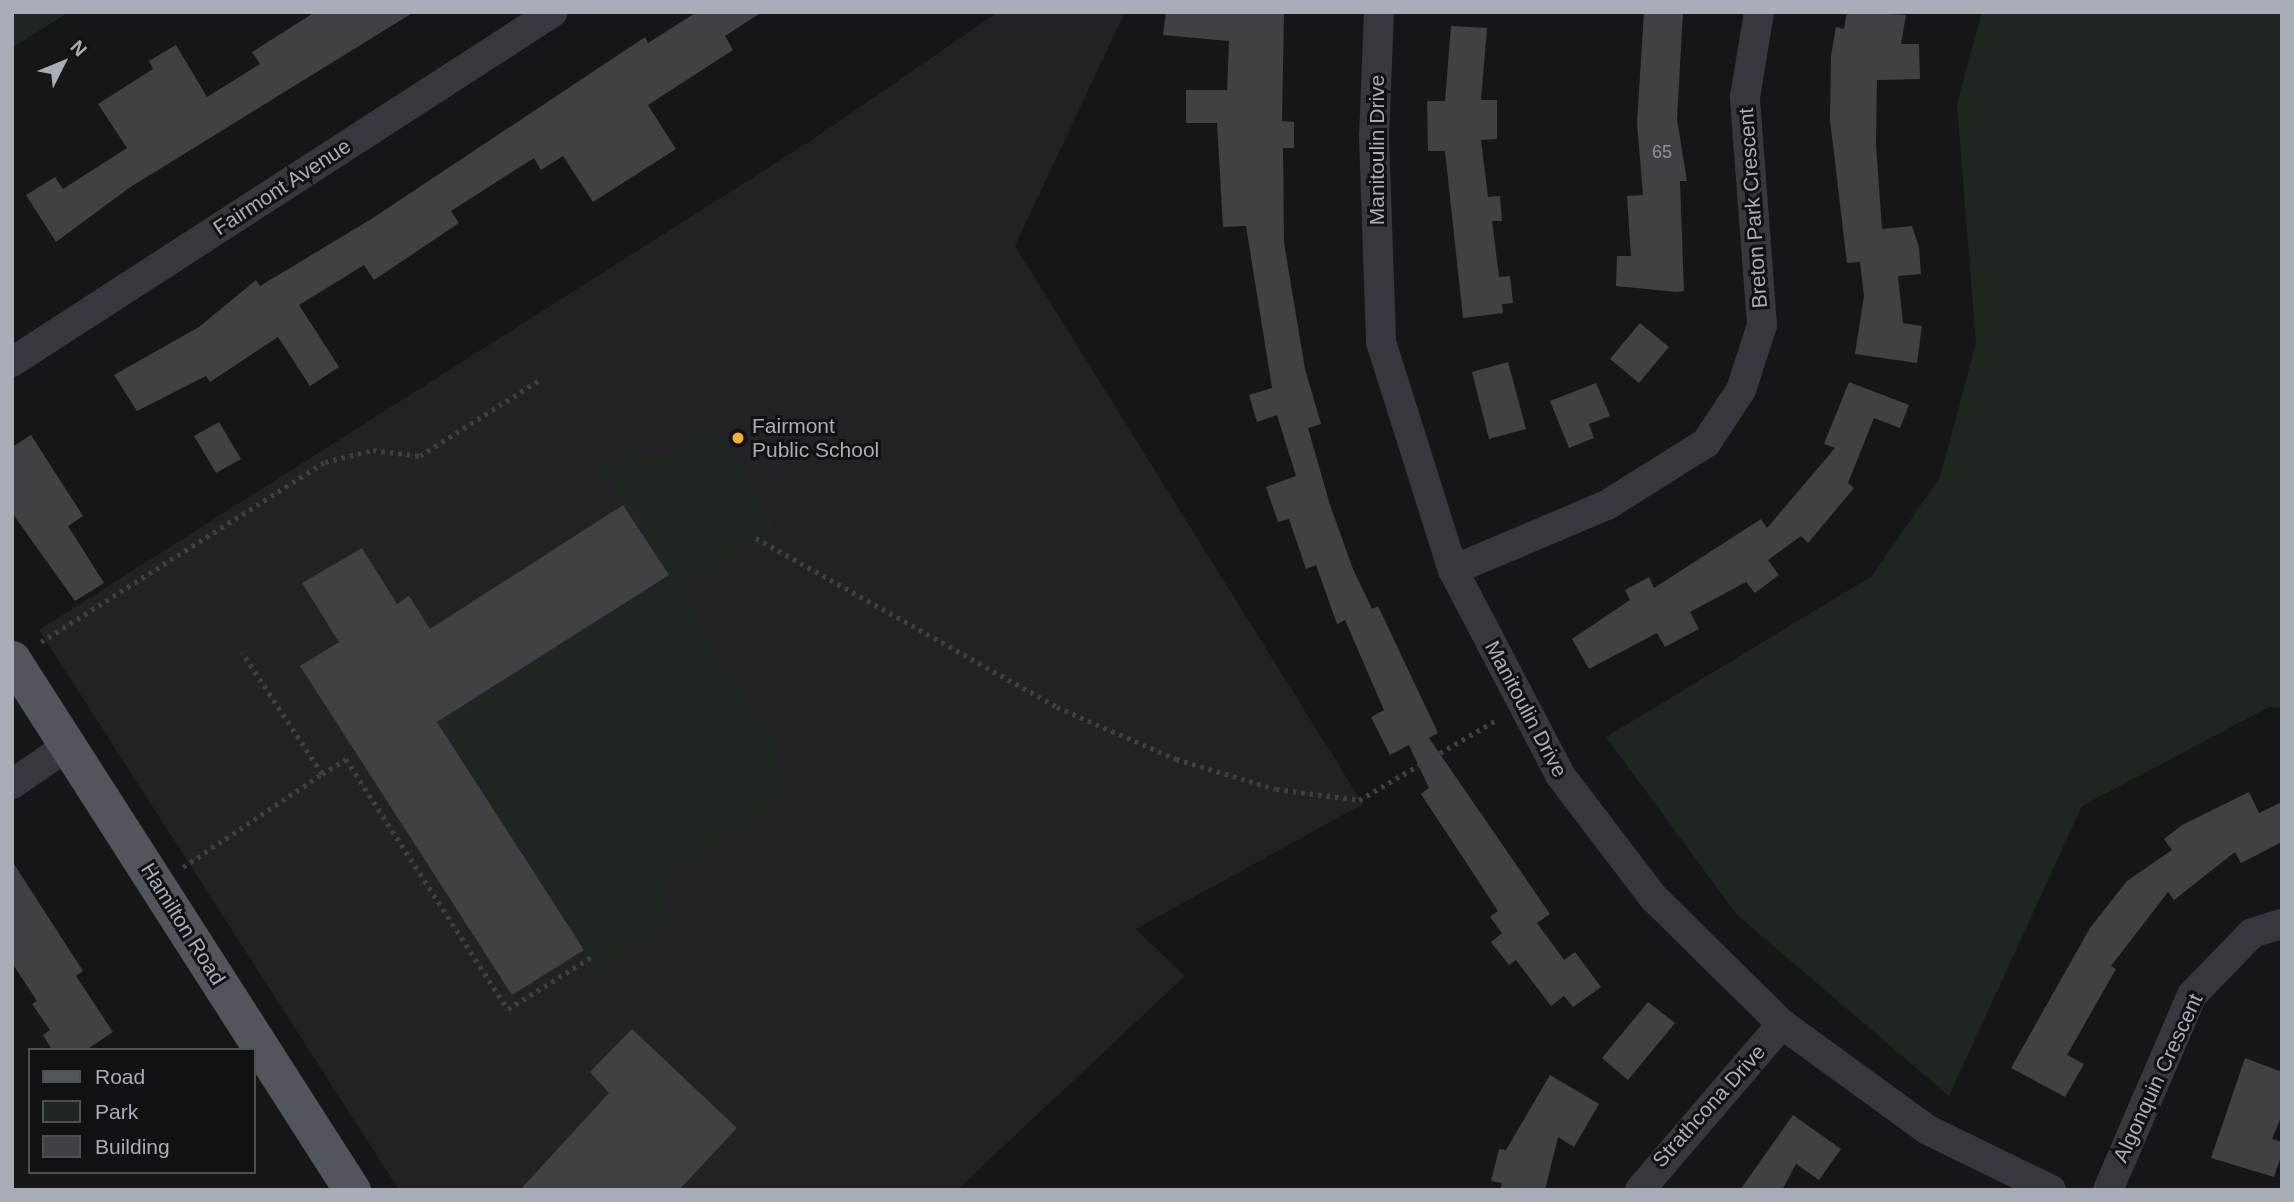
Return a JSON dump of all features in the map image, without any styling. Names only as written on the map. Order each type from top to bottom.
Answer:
[{"type":"main road","name":"Hamilton Road","points":[[27,650],[69,745],[352,1190]]},
{"type":"street","name":"Fairmont Avenue","points":[[12,362],[553,12]]},
{"type":"street","name":"Manitoulin Drive","points":[[1378,12],[1374,138],[1381,342],[1453,570],[1560,775],[1653,897],[1782,1024],[1928,1130],[2052,1190]]},
{"type":"street","name":"Breton Park Crescent","points":[[1453,570],[1606,505],[1706,443],[1741,390],[1762,325],[1745,97],[1759,12]]},
{"type":"street","points":[[12,784],[69,745]]},
{"type":"street","name":"Algonquin Crescent","points":[[2108,1190],[2192,995],[2252,933],[2282,924]]},
{"type":"street","name":"Strathcona Drive","points":[[1640,1190],[1782,1024]]},
{"type":"path","points":[[27,650],[325,462],[373,450],[420,456],[541,379]]},
{"type":"path","points":[[756,538],[1057,707],[1176,759],[1276,789],[1359,800],[1523,704]]},
{"type":"path","points":[[242,653],[322,774]]},
{"type":"path","points":[[183,867],[346,760],[508,1010],[590,958]]},
{"type":"shaded area","name":"Fairmont Public School","points":[[998,12],[1125,12],[1015,246],[1363,804],[1136,929],[1185,976],[957,1190],[399,1190],[39,630],[809,142]]},
{"type":"green space","points":[[12,12],[69,12],[12,48]]},
{"type":"green space","points":[[1982,12],[2282,12],[2282,707],[2269,707],[2082,806],[1949,1096],[1737,915],[1606,737],[1872,576],[1940,477],[1976,343],[1957,104]]},
{"type":"green space","points":[[713,425],[775,525],[686,584],[686,606],[781,756],[771,763],[790,790],[680,862],[657,895],[673,920],[597,969],[438,722],[669,575],[599,467],[629,448],[656,459]]},
{"type":"building","points":[[315,12],[414,12],[129,188],[56,242],[26,195],[55,177],[63,189],[127,148],[98,104],[153,69],[149,61],[176,45],[207,97],[260,64],[252,52]]},
{"type":"building","points":[[697,12],[762,12],[725,36],[733,50],[648,105],[676,149],[593,202],[563,156],[541,170],[534,158],[451,211],[459,223],[374,280],[364,265],[299,305],[339,367],[310,386],[278,337],[210,382],[206,376],[137,411],[114,375],[199,327],[256,280],[260,286],[373,218],[645,37],[648,43]]},
{"type":"building","points":[[1166,12],[1284,12],[1282,121],[1294,122],[1294,148],[1283,148],[1284,243],[1305,369],[1321,424],[1308,428],[1330,505],[1353,569],[1372,609],[1378,606],[1438,733],[1429,738],[1550,914],[1537,923],[1564,960],[1575,952],[1601,987],[1573,1007],[1564,996],[1551,1006],[1516,960],[1509,965],[1491,942],[1502,933],[1490,917],[1498,911],[1421,794],[1429,788],[1409,745],[1390,755],[1371,717],[1384,710],[1345,620],[1337,624],[1316,565],[1306,569],[1289,519],[1278,522],[1266,487],[1296,476],[1277,415],[1257,422],[1249,395],[1272,388],[1246,226],[1223,227],[1217,123],[1186,123],[1186,90],[1227,90],[1229,41],[1163,35]]},
{"type":"building","points":[[1644,12],[1683,12],[1677,119],[1687,181],[1680,181],[1684,291],[1677,292],[1616,286],[1617,256],[1631,256],[1627,196],[1643,195],[1637,123]]},
{"type":"building","points":[[1847,12],[1906,15],[1901,44],[1919,44],[1920,79],[1877,80],[1876,145],[1882,229],[1912,226],[1919,247],[1921,274],[1898,276],[1903,323],[1922,326],[1917,363],[1855,354],[1864,296],[1860,262],[1847,263],[1830,120],[1831,56],[1836,27],[1844,29]]},
{"type":"building","points":[[1451,26],[1487,28],[1481,100],[1497,100],[1497,139],[1481,140],[1488,197],[1500,196],[1502,221],[1492,221],[1499,277],[1510,276],[1513,303],[1502,304],[1503,313],[1463,318],[1445,151],[1428,151],[1427,101],[1445,101]]},
{"type":"building","points":[[1640,323],[1669,347],[1639,383],[1610,359]]},
{"type":"building","points":[[1508,362],[1526,429],[1489,439],[1472,372]]},
{"type":"building","points":[[1849,382],[1909,405],[1900,428],[1874,418],[1848,483],[1854,488],[1808,543],[1801,536],[1768,560],[1779,575],[1755,593],[1746,582],[1690,612],[1699,629],[1665,647],[1657,633],[1589,669],[1572,639],[1630,600],[1625,590],[1649,577],[1654,588],[1761,519],[1767,528],[1835,448],[1824,444]]},
{"type":"building","points":[[1596,383],[1610,416],[1589,424],[1594,438],[1569,448],[1550,401]]},
{"type":"building","points":[[219,422],[241,459],[216,473],[194,436]]},
{"type":"building","points":[[31,435],[83,516],[68,526],[104,583],[75,601],[12,513],[12,447]]},
{"type":"building","points":[[623,505],[669,575],[437,722],[584,950],[512,995],[300,666],[339,642],[302,583],[362,548],[397,604],[409,596],[430,629]]},
{"type":"building","points":[[2249,792],[2259,813],[2282,802],[2282,842],[2241,863],[2235,852],[2174,900],[2168,892],[2111,966],[2116,969],[2067,1055],[2084,1064],[2065,1097],[2011,1068],[2090,928],[2127,881],[2172,850],[2164,839],[2182,825]]},
{"type":"building","points":[[12,861],[83,971],[76,976],[113,1032],[89,1048],[51,1048],[43,1035],[50,1030],[32,1004],[37,1001],[12,963]]},
{"type":"building","points":[[1648,1002],[1675,1023],[1628,1080],[1602,1058]]},
{"type":"building","points":[[632,1029],[737,1128],[679,1190],[520,1190],[609,1093],[590,1072]]},
{"type":"building","points":[[2245,1058],[2282,1072],[2282,1115],[2272,1139],[2282,1142],[2282,1153],[2274,1177],[2211,1158]]},
{"type":"building","points":[[1550,1075],[1599,1104],[1574,1147],[1558,1137],[1545,1190],[1500,1190],[1502,1183],[1491,1181],[1499,1149],[1506,1150]]},
{"type":"building","points":[[1793,1115],[1841,1149],[1819,1180],[1796,1164],[1782,1190],[1740,1190]]},
{"type":"place","name":"Fairmont Public School","points":[[738,438]]}]
